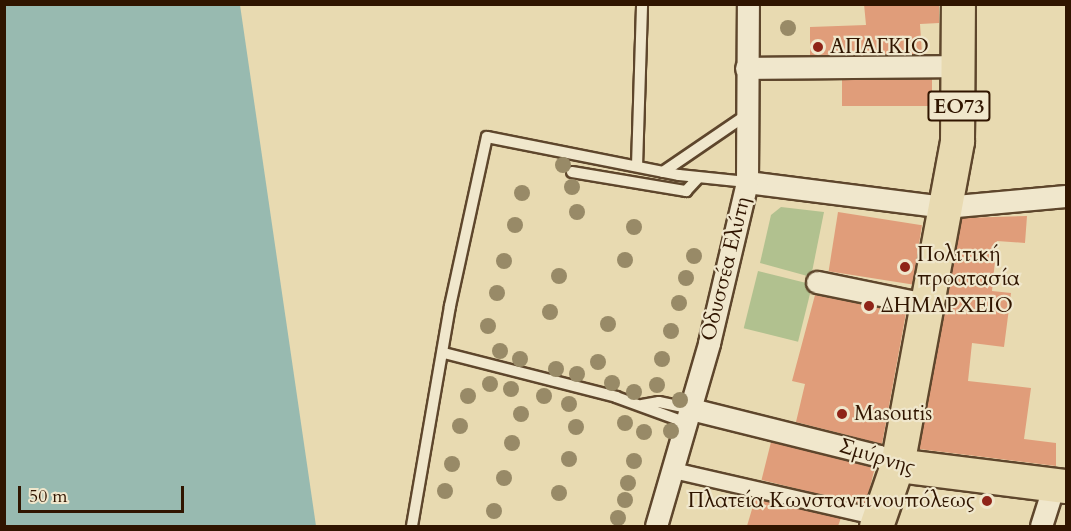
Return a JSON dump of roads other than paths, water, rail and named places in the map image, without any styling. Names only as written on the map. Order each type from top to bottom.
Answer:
[{"type":"main road","name":"ΕΟ73","points":[[878,522],[897,465],[924,304],[957,141],[960,66],[957,4]]},
{"type":"main road","name":"Σμύρνης","points":[[897,465],[1060,486]]},
{"type":"street","name":"Οδυσσέα Ελύτη","points":[[656,526],[689,416],[747,182],[745,116],[748,4]]},
{"type":"street","points":[[746,68],[960,66]]},
{"type":"street","points":[[747,182],[945,207],[1066,196]]},
{"type":"street","points":[[818,282],[924,304]]},
{"type":"street","name":"Σμύρνης","points":[[689,416],[879,456],[897,465]]},
{"type":"street","points":[[673,470],[878,522]]},
{"type":"street","points":[[1041,526],[1060,486]]},
{"type":"lane","points":[[637,166],[642,4]]},
{"type":"lane","points":[[663,172],[745,116]]},
{"type":"lane","points":[[412,526],[487,137],[663,172],[698,178],[747,182]]},
{"type":"lane","points":[[592,157],[572,172],[686,191],[698,178]]},
{"type":"lane","points":[[444,353],[642,405],[659,402],[689,416]]},
{"type":"water","points":[[4,5],[240,5],[316,526],[5,526]]},
{"type":"place","name":"ΑΠΑΓΚΙΟ","points":[[818,47]]},
{"type":"place","name":"Πολιτική προατασία","points":[[905,267]]},
{"type":"place","name":"ΔΗΜΑΡΧΕΙΟ","points":[[869,306]]},
{"type":"place","name":"Masoutis","points":[[842,414]]},
{"type":"place","name":"Πλατεία Κωνσταντινουπόλεως","points":[[987,501]]}]
